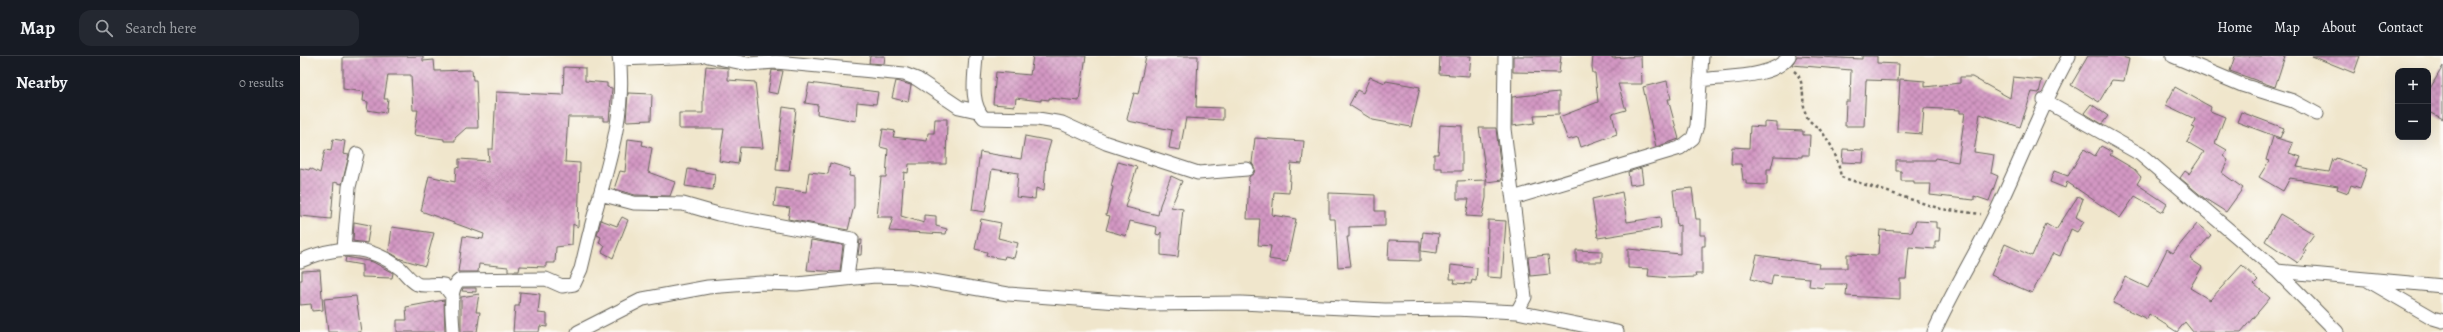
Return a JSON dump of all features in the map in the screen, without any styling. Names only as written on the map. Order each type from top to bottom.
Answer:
[{"type":"street","points":[[453,332],[453,297],[456,283],[460,280],[546,279],[562,286],[574,284],[581,269],[620,108],[619,57],[700,56]]},
{"type":"street","points":[[708,56],[748,64],[776,62],[904,74],[917,79],[959,106],[977,110]]},
{"type":"street","points":[[976,56],[975,93],[977,110],[984,118],[1038,119],[1062,123],[1106,143],[1198,173],[1247,169]]},
{"type":"street","points":[[1505,56],[1504,129],[1525,297],[1517,312]]},
{"type":"street","points":[[1513,198],[1680,148],[1693,138],[1697,126],[1702,56]]},
{"type":"street","points":[[1700,80],[1755,74],[1780,67],[1789,56]]},
{"type":"street","points":[[1936,332],[1944,310],[1994,216],[2044,100],[2069,56]]},
{"type":"street","points":[[2173,56],[2242,85],[2293,101],[2317,114]]},
{"type":"street","points":[[2044,100],[2140,154],[2276,272],[2337,332]]},
{"type":"street","points":[[344,248],[349,187],[357,154]]},
{"type":"street","points":[[600,194],[634,203],[683,204],[733,217],[852,239],[847,278]]},
{"type":"street","points":[[300,261],[344,248],[372,252],[401,270],[418,284],[444,285],[453,297]]},
{"type":"street","points":[[2276,272],[2443,286]]},
{"type":"street","points":[[578,332],[643,299],[708,287],[761,283],[797,284],[847,278],[910,277],[1008,294],[1146,304],[1241,303],[1385,310],[1455,309],[1517,312],[1617,332]]},
{"type":"street","points":[[2366,279],[2433,318],[2443,321]]},
{"type":"path","points":[[1780,67],[1795,71],[1802,84],[1803,106],[1808,118],[1822,132],[1837,156],[1841,177],[1941,209],[1994,216]]},
{"type":"building","points":[[423,56],[423,61],[434,60],[435,71],[472,70],[473,80],[476,80],[478,128],[466,128],[455,138],[455,141],[444,141],[444,139],[414,135],[418,110],[413,110],[411,75],[388,75],[384,99],[388,99],[386,113],[367,110],[368,102],[363,101],[364,92],[343,89],[343,57]]},
{"type":"building","points":[[870,56],[885,56],[884,64],[869,63]]},
{"type":"building","points":[[1033,56],[1086,56],[1079,101],[1049,98],[1049,100],[1041,99],[1041,101],[1016,98],[1015,106],[993,104],[996,72],[1030,75]]},
{"type":"building","points":[[1146,56],[1198,56],[1196,107],[1223,108],[1223,120],[1186,118],[1180,150],[1169,148],[1172,130],[1128,121],[1127,119],[1134,93],[1138,94]]},
{"type":"building","points":[[1440,56],[1471,56],[1469,76],[1439,74]]},
{"type":"building","points":[[1513,56],[1561,56],[1559,73],[1513,72]]},
{"type":"building","points":[[1593,56],[1612,56],[1612,58],[1641,56],[1642,84],[1618,84],[1626,110],[1612,114],[1617,134],[1581,147],[1578,137],[1568,140],[1559,117],[1598,102],[1595,73],[1593,73],[1592,67]]},
{"type":"building","points":[[1797,56],[1862,59],[1862,56],[1877,56],[1877,63],[1899,64],[1898,81],[1866,80],[1864,126],[1845,126],[1846,101],[1850,101],[1851,70],[1792,65]]},
{"type":"building","points":[[2088,56],[2117,56],[2129,59],[2124,81],[2112,80],[2099,102],[2071,85]]},
{"type":"building","points":[[2235,56],[2285,56],[2275,87],[2230,71]]},
{"type":"building","points":[[2312,56],[2360,56],[2354,73]]},
{"type":"building","points":[[706,66],[728,68],[728,80],[755,82],[763,148],[740,147],[738,164],[719,161],[724,129],[679,129],[679,113],[703,113]]},
{"type":"building","points":[[2443,66],[2443,119],[2431,113],[2431,87]]},
{"type":"building","points":[[564,67],[585,68],[585,81],[607,83],[607,87],[612,88],[609,121],[603,121],[603,117],[568,117],[565,162],[580,163],[578,227],[573,224],[572,245],[556,247],[555,263],[546,263],[546,267],[520,266],[519,271],[508,271],[508,267],[479,264],[478,272],[458,272],[463,236],[483,239],[484,234],[421,211],[429,176],[455,182],[456,167],[459,168],[459,159],[489,161],[488,149],[493,149],[496,92],[563,95]]},
{"type":"building","points":[[772,70],[783,71],[778,94],[768,92]]},
{"type":"building","points":[[1370,77],[1385,83],[1386,81],[1420,87],[1411,127],[1373,120],[1349,105],[1357,90],[1363,93]]},
{"type":"building","points":[[1960,77],[1972,77],[2010,98],[2013,77],[2042,80],[2039,93],[2032,92],[2020,127],[1980,114],[1974,152],[1994,155],[1991,173],[1998,176],[1989,201],[1974,196],[1974,200],[1930,195],[1931,184],[1914,184],[1914,181],[1901,181],[1901,171],[1896,171],[1896,160],[1934,160],[1935,158],[1958,162],[1965,113],[1960,113],[1960,110],[1924,108],[1922,134],[1897,132],[1900,79],[1925,81],[1925,87],[1960,83]]},
{"type":"building","points":[[896,81],[911,85],[908,102],[892,98]]},
{"type":"building","points":[[1667,81],[1671,99],[1668,99],[1679,139],[1656,147],[1643,87]]},
{"type":"building","points":[[809,83],[878,92],[876,104],[857,102],[856,121],[817,114],[818,105],[805,103]]},
{"type":"building","points":[[2175,87],[2211,107],[2210,111],[2225,117],[2215,143],[2227,150],[2223,156],[2228,160],[2222,173],[2243,188],[2226,212],[2204,198],[2180,178],[2185,171],[2189,174],[2204,152],[2187,142],[2195,128],[2192,127],[2195,119],[2166,105]]},
{"type":"building","points":[[1559,92],[1559,114],[1534,115],[1535,123],[1512,126],[1512,97]]},
{"type":"building","points":[[628,93],[652,94],[651,120],[626,121]]},
{"type":"building","points":[[2091,104],[2108,116],[2102,124],[2084,113]]},
{"type":"building","points":[[783,107],[796,109],[789,171],[776,170]]},
{"type":"building","points":[[2241,112],[2284,128],[2280,138],[2237,122]]},
{"type":"building","points":[[935,119],[947,119],[946,164],[909,164],[908,173],[904,172],[901,216],[924,223],[924,215],[936,216],[936,226],[947,229],[946,234],[889,231],[893,217],[877,217],[881,177],[886,177],[888,149],[880,147],[883,129],[895,131],[893,137],[927,141],[928,133],[934,133]]},
{"type":"building","points":[[1764,122],[1777,123],[1777,130],[1803,131],[1803,135],[1810,135],[1809,155],[1802,155],[1802,157],[1774,156],[1771,169],[1767,169],[1767,185],[1746,184],[1746,180],[1743,180],[1741,164],[1731,164],[1732,147],[1749,148],[1750,126],[1764,127]]},
{"type":"building","points":[[1440,125],[1462,126],[1462,171],[1442,171],[1442,168],[1434,168],[1434,154],[1438,154]]},
{"type":"building","points":[[1479,128],[1496,128],[1502,180],[1487,182]]},
{"type":"building","points":[[1025,136],[1051,141],[1046,158],[1044,191],[1036,188],[1035,199],[1016,197],[1018,173],[992,169],[985,212],[972,210],[980,152],[1021,159]]},
{"type":"building","points":[[2273,137],[2293,143],[2289,153],[2301,157],[2297,167],[2329,172],[2333,159],[2335,160],[2336,158],[2367,169],[2360,188],[2351,185],[2348,193],[2337,189],[2338,186],[2290,178],[2283,191],[2259,177],[2269,161],[2266,160]]},
{"type":"building","points":[[1255,138],[1304,141],[1302,164],[1291,163],[1289,193],[1274,192],[1272,215],[1296,219],[1287,262],[1269,259],[1271,246],[1258,245],[1260,219],[1247,219],[1249,177],[1254,173],[1255,169],[1252,163]]},
{"type":"building","points":[[333,139],[345,141],[343,154],[349,155],[342,184],[334,182],[331,219],[300,216],[300,168],[309,170],[310,168],[320,173],[325,150],[331,151]]},
{"type":"building","points":[[628,139],[643,141],[642,145],[652,148],[648,172],[675,182],[670,196],[635,195],[614,189],[620,171],[625,172]]},
{"type":"building","points":[[2101,146],[2112,152],[2110,155],[2134,169],[2141,177],[2137,184],[2167,204],[2163,212],[2135,196],[2120,218],[2067,182],[2065,188],[2050,182],[2054,171],[2068,176],[2084,149],[2095,156]]},
{"type":"building","points":[[1843,149],[1864,150],[1863,163],[1842,162]]},
{"type":"building","points":[[1118,162],[1137,167],[1125,207],[1158,215],[1160,205],[1171,176],[1182,181],[1171,207],[1183,209],[1178,257],[1161,255],[1161,232],[1159,235],[1156,234],[1157,227],[1130,221],[1126,236],[1106,230],[1110,216],[1106,215],[1113,187],[1111,186]]},
{"type":"building","points":[[830,163],[850,169],[849,176],[854,177],[854,206],[848,230],[788,219],[790,208],[774,206],[776,188],[806,192],[809,172],[828,174]]},
{"type":"building","points":[[1641,168],[1643,183],[1630,185],[1628,172]]},
{"type":"building","points":[[688,169],[715,174],[713,190],[685,186]]},
{"type":"building","points":[[1486,180],[1486,198],[1482,217],[1466,216],[1469,199],[1457,199],[1457,181]]},
{"type":"building","points":[[1692,188],[1696,219],[1700,219],[1700,235],[1705,235],[1705,246],[1702,246],[1702,274],[1695,274],[1696,277],[1671,278],[1648,276],[1649,269],[1628,268],[1628,249],[1680,254],[1680,225],[1677,226],[1673,190]]},
{"type":"building","points":[[1622,192],[1627,222],[1660,217],[1661,228],[1598,238],[1592,199]]},
{"type":"building","points":[[1329,193],[1375,195],[1375,211],[1385,211],[1385,226],[1349,227],[1349,237],[1347,237],[1351,266],[1338,267],[1335,219],[1329,219]]},
{"type":"building","points":[[2078,196],[2083,199],[2076,217],[2084,222],[2077,232],[2071,229],[2060,256],[2053,253],[2032,293],[1991,275],[2005,244],[2032,256],[2046,224],[2056,230]]},
{"type":"building","points":[[2280,214],[2314,234],[2303,250],[2306,251],[2298,263],[2265,241]]},
{"type":"building","points":[[622,217],[628,220],[613,258],[602,252],[605,246],[599,243],[601,237],[597,235],[601,220],[617,226]]},
{"type":"building","points":[[981,219],[1001,223],[998,238],[1018,243],[1014,258],[1005,256],[1004,259],[986,256],[987,252],[975,249]]},
{"type":"building","points":[[1488,220],[1506,221],[1502,278],[1487,277]]},
{"type":"building","points":[[1916,221],[1936,222],[1936,228],[1940,228],[1939,241],[1935,241],[1935,249],[1909,247],[1906,279],[1900,279],[1900,299],[1846,296],[1847,284],[1825,284],[1824,288],[1809,286],[1810,278],[1773,275],[1771,285],[1751,279],[1757,255],[1819,264],[1818,268],[1847,268],[1847,254],[1878,255],[1880,230],[1912,232]]},
{"type":"building","points":[[354,222],[370,225],[367,243],[353,241]]},
{"type":"building","points":[[2197,224],[2211,235],[2190,259],[2202,267],[2190,288],[2210,300],[2242,265],[2258,280],[2254,284],[2270,298],[2241,332],[2193,332],[2185,322],[2177,332],[2149,314],[2147,319],[2113,303],[2125,277],[2148,288],[2167,249],[2173,253]]},
{"type":"building","points":[[392,227],[434,233],[425,266],[401,259],[389,252]]},
{"type":"building","points":[[1423,232],[1439,234],[1437,253],[1421,251]]},
{"type":"building","points":[[811,240],[843,245],[840,272],[807,270]]},
{"type":"building","points":[[860,240],[862,240],[861,255],[858,255]]},
{"type":"building","points":[[1389,240],[1420,241],[1420,261],[1388,260]]},
{"type":"building","points":[[1576,250],[1602,251],[1602,262],[1576,262]]},
{"type":"building","points":[[1548,255],[1550,274],[1530,276],[1528,257]]},
{"type":"building","points":[[346,257],[373,262],[393,273],[392,278],[362,277],[362,265],[345,262]]},
{"type":"building","points":[[1451,265],[1477,268],[1476,281],[1472,280],[1471,284],[1454,283],[1455,279],[1450,279]]},
{"type":"building","points":[[320,270],[323,310],[312,311],[311,304],[300,305],[300,280],[302,280],[302,271]]},
{"type":"building","points":[[463,288],[476,288],[476,292],[462,291]]},
{"type":"building","points":[[520,292],[540,294],[538,313],[547,314],[547,327],[540,326],[539,332],[513,332],[515,306],[519,306]]},
{"type":"building","points":[[479,294],[476,312],[480,312],[477,332],[461,332],[461,297]]},
{"type":"building","points":[[356,296],[361,332],[328,332],[324,299]]},
{"type":"building","points":[[444,300],[445,332],[397,332],[397,320],[407,320],[406,307]]}]
